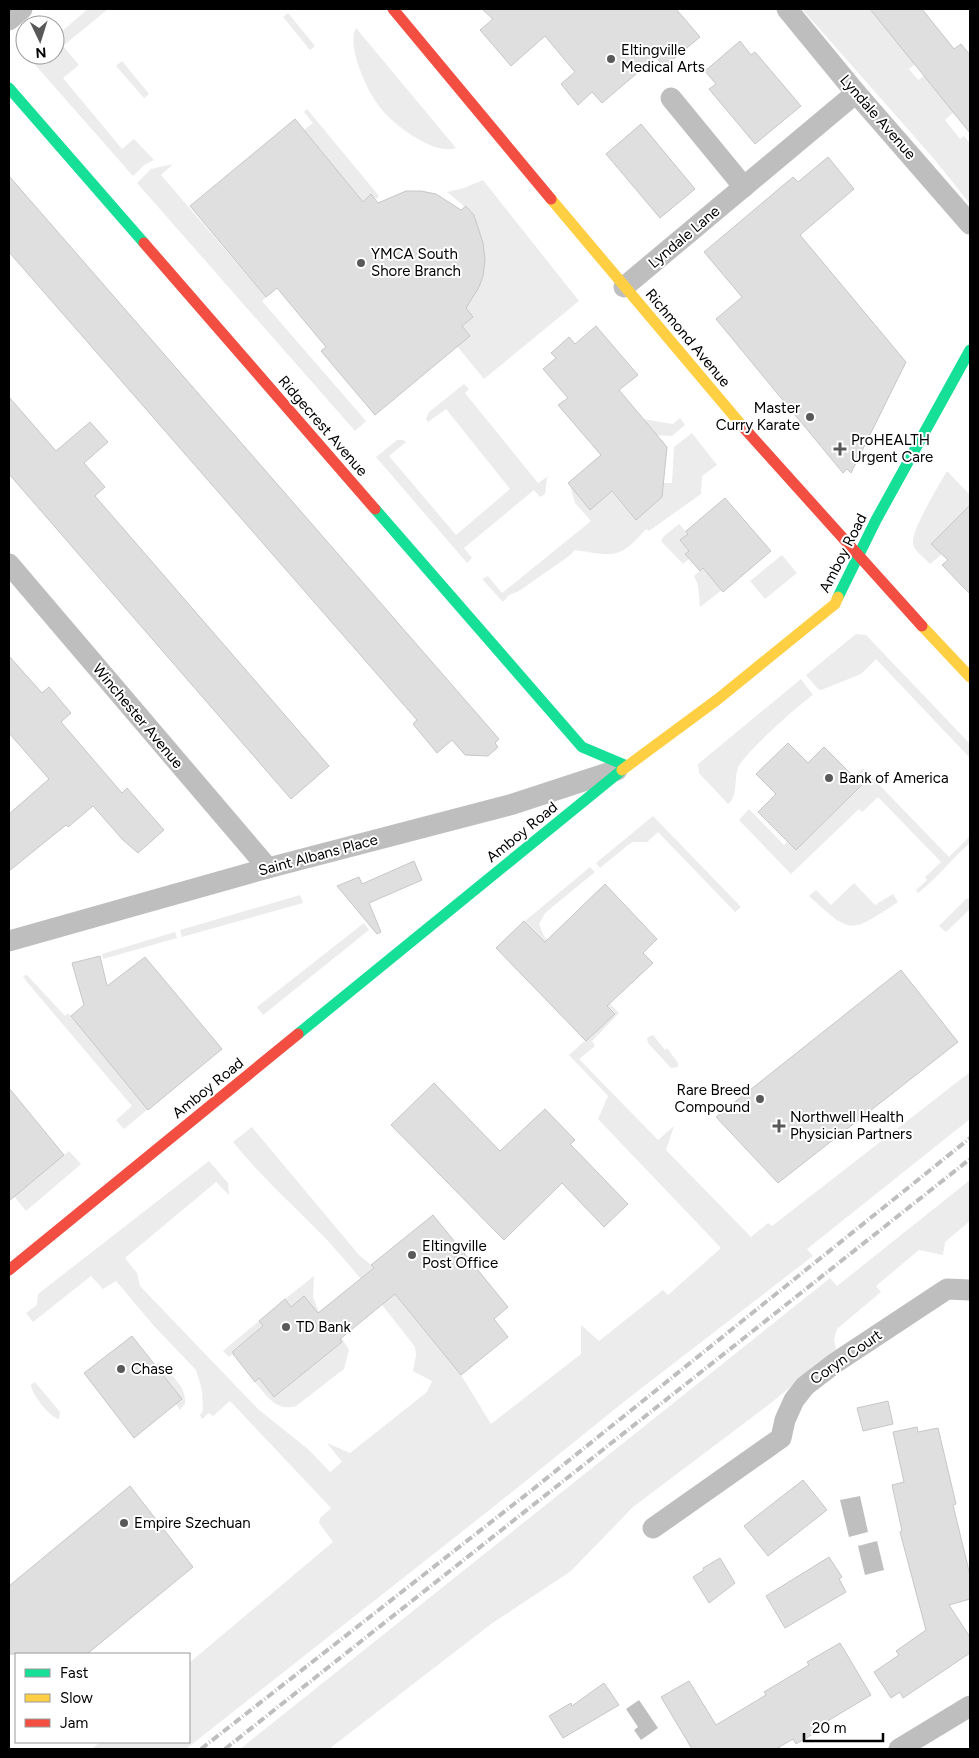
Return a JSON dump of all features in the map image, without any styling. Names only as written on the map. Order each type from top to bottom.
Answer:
[{"type":"main road","name":"Richmond Avenue","points":[[393,9],[624,287],[857,559],[970,677]]},
{"type":"main road","name":"Ridgecrest Avenue","points":[[9,88],[582,747],[627,766]]},
{"type":"main road","name":"Amboy Road","points":[[9,1270],[627,766],[718,699],[835,604],[876,520],[970,350]]},
{"type":"street","points":[[9,20],[22,9]]},
{"type":"street","name":"Lyndale Avenue","points":[[786,9],[970,224]]},
{"type":"street","name":"Lyndale Lane","points":[[624,287],[856,93]]},
{"type":"street","points":[[671,98],[744,187]]},
{"type":"street","name":"Winchester Avenue","points":[[9,564],[268,868]]},
{"type":"street","name":"Saint Albans Place","points":[[9,941],[268,868],[513,804],[627,766]]},
{"type":"street","name":"Coryn Court","points":[[653,1528],[781,1438],[785,1420],[794,1400],[805,1386],[835,1363],[947,1289],[970,1290]]},
{"type":"street","points":[[899,1749],[970,1706]]},
{"type":"shaded area","points":[[88,9],[108,9],[65,44],[65,29]]},
{"type":"shaded area","points":[[802,9],[871,9],[915,64],[909,69],[918,80],[924,76],[954,112],[945,120],[960,139],[964,136],[970,143],[970,204],[935,160]]},
{"type":"shaded area","points":[[288,13],[315,46],[310,50],[283,17]]},
{"type":"shaded area","points":[[356,28],[456,148],[437,147],[414,137],[393,121],[379,106],[359,68],[354,45]]},
{"type":"shaded area","points":[[65,48],[79,65],[63,78],[122,149],[134,139],[154,160],[144,165],[133,176],[35,65],[65,65]]},
{"type":"shaded area","points":[[122,61],[149,94],[144,98],[116,66]]},
{"type":"shaded area","points":[[307,109],[379,196],[376,199],[371,194],[363,202],[304,130],[313,123],[304,112]]},
{"type":"shaded area","points":[[173,164],[161,175],[266,297],[262,301],[366,421],[355,431],[137,183],[151,169]]},
{"type":"shaded area","points":[[483,180],[579,301],[484,379],[457,346],[470,336],[462,326],[473,317],[465,308],[478,287],[482,276],[484,254],[482,243],[473,220],[476,217],[467,206],[465,207],[447,192],[464,188]]},
{"type":"shaded area","points":[[464,384],[469,389],[465,393],[538,483],[550,475],[547,478],[545,494],[540,497],[534,490],[464,548],[472,558],[467,563],[376,457],[397,440],[406,442],[389,456],[456,535],[510,489],[446,409],[428,422],[426,419],[429,412]]},
{"type":"shaded area","points":[[680,418],[685,425],[672,436],[656,435],[643,419],[673,424]]},
{"type":"shaded area","points":[[692,433],[717,465],[702,476],[701,494],[649,531],[646,529],[622,551],[599,554],[575,550],[519,591],[509,595],[504,601],[482,579],[488,576],[502,593],[591,521],[575,503],[570,486],[590,509],[611,491],[636,520],[662,497],[663,483],[672,483],[674,447]]},
{"type":"shaded area","points":[[947,471],[970,495],[970,505],[932,543],[942,554],[930,564],[915,549],[913,543],[914,536],[927,507]]},
{"type":"shaded area","points":[[679,524],[688,534],[680,540],[689,551],[685,554],[689,559],[683,564],[661,541],[664,536]]},
{"type":"shaded area","points":[[782,555],[797,573],[765,599],[750,581]]},
{"type":"shaded area","points":[[703,568],[722,590],[700,607],[698,585],[694,576]]},
{"type":"shaded area","points":[[856,634],[866,635],[970,744],[970,758],[876,659],[861,674],[821,690],[818,689],[806,675]]},
{"type":"shaded area","points":[[801,679],[813,695],[774,728],[740,764],[736,774],[734,796],[728,804],[699,773],[698,764]]},
{"type":"shaded area","points":[[863,768],[949,857],[970,836],[970,843],[918,893],[916,890],[927,880],[925,877],[941,862],[878,797],[862,812],[859,809],[791,874],[739,820],[749,809],[784,845],[787,842],[796,850],[862,786],[854,777]]},
{"type":"shaded area","points":[[653,816],[741,907],[735,912],[658,832],[647,842],[633,842],[628,845],[600,868],[596,863]]},
{"type":"shaded area","points":[[590,867],[595,872],[545,913],[539,924],[544,936],[619,1013],[592,1041],[595,1046],[579,1059],[658,1140],[674,1126],[666,1150],[751,1237],[768,1223],[772,1226],[970,1072],[970,1119],[807,1249],[813,1256],[630,1397],[186,1749],[92,1749],[99,1743],[190,1743],[190,1662],[333,1542],[319,1523],[320,1518],[331,1508],[230,1401],[213,1416],[209,1413],[202,1419],[200,1415],[203,1410],[202,1390],[196,1370],[154,1326],[116,1281],[103,1289],[91,1276],[33,1322],[26,1313],[37,1305],[38,1294],[209,1161],[228,1183],[229,1195],[216,1182],[125,1258],[137,1273],[140,1286],[258,1409],[309,1450],[330,1472],[342,1462],[327,1443],[350,1453],[427,1392],[432,1381],[413,1371],[416,1355],[415,1347],[362,1280],[328,1241],[267,1180],[233,1142],[252,1127],[359,1255],[371,1265],[461,1375],[491,1424],[581,1354],[581,1325],[599,1341],[663,1290],[668,1295],[721,1248],[598,1119],[608,1096],[569,1055],[615,1013],[525,921]]},
{"type":"shaded area","points":[[854,883],[875,905],[893,894],[898,902],[869,920],[851,926],[834,918],[809,896],[816,890],[831,905]]},
{"type":"shaded area","points":[[300,895],[303,903],[182,937],[180,930]]},
{"type":"shaded area","points":[[966,899],[970,899],[970,909],[946,932],[939,926]]},
{"type":"shaded area","points":[[364,923],[369,930],[263,1015],[257,1007]]},
{"type":"shaded area","points":[[175,932],[177,938],[103,959],[102,954]]},
{"type":"shaded area","points":[[27,975],[65,1016],[68,1013],[71,1016],[148,1109],[124,1129],[116,1120],[132,1106],[27,982],[23,976]]},
{"type":"shaded area","points":[[653,1035],[665,1050],[667,1048],[678,1063],[678,1067],[671,1068],[648,1043],[647,1038]]},
{"type":"shaded area","points":[[69,1151],[81,1164],[26,1211],[14,1196]]},
{"type":"shaded area","points":[[970,1180],[970,1221],[945,1242],[943,1255],[919,1250],[876,1286],[881,1292],[837,1329],[834,1339],[836,1349],[771,1403],[633,1507],[571,1571],[491,1624],[329,1749],[240,1749],[830,1278],[837,1286]]},
{"type":"shaded area","points":[[314,1276],[313,1297],[320,1315],[304,1296],[291,1307],[285,1299]]},
{"type":"shaded area","points":[[259,1321],[263,1326],[233,1350],[234,1353],[229,1357],[223,1351]]},
{"type":"shaded area","points":[[340,1335],[349,1350],[344,1369],[296,1406],[283,1407],[277,1405],[255,1382],[259,1378],[274,1397],[342,1342],[338,1337]]},
{"type":"shaded area","points":[[159,1363],[181,1386],[185,1404],[180,1410],[176,1404],[182,1399],[155,1365]]},
{"type":"shaded area","points":[[35,1382],[60,1412],[59,1419],[46,1410],[37,1399],[31,1385]]},
{"type":"shaded area","points":[[860,1496],[868,1532],[849,1537],[840,1500]]},
{"type":"shaded area","points":[[877,1541],[884,1570],[865,1575],[858,1546]]},
{"type":"shaded area","points":[[639,1700],[658,1728],[641,1740],[634,1730],[638,1727],[626,1709]]},
{"type":"building","points":[[482,9],[676,9],[700,37],[664,67],[656,57],[602,103],[592,92],[578,105],[561,84],[575,72],[545,36],[511,66],[480,30],[493,19]]},
{"type":"building","points":[[870,9],[922,9],[954,49],[961,44],[970,55],[970,133]]},
{"type":"building","points":[[740,41],[751,55],[755,52],[801,106],[755,144],[709,89],[716,84],[705,71]]},
{"type":"building","name":"YMCA South Shore Branch","points":[[295,119],[363,202],[371,194],[378,203],[406,191],[436,194],[461,210],[466,206],[474,215],[483,243],[485,259],[483,276],[479,287],[466,308],[473,317],[462,326],[470,336],[375,415],[321,351],[326,347],[277,288],[266,297],[190,206]]},
{"type":"building","points":[[641,124],[695,189],[660,218],[606,154]]},
{"type":"building","points":[[828,157],[854,189],[800,235],[906,362],[851,473],[847,469],[843,473],[716,319],[742,297],[704,252],[793,177],[798,182]]},
{"type":"building","points":[[9,176],[499,739],[495,743],[498,747],[488,756],[465,755],[452,740],[437,753],[413,724],[417,720],[9,252]]},
{"type":"building","points":[[596,326],[638,375],[619,390],[667,447],[662,497],[636,520],[612,491],[590,510],[568,483],[601,455],[558,405],[568,398],[543,369],[556,358],[551,353],[569,337],[575,344]]},
{"type":"building","points":[[9,397],[56,451],[90,422],[108,442],[84,463],[105,487],[95,496],[329,766],[291,799],[9,474]]},
{"type":"building","points":[[725,498],[771,551],[723,592],[703,568],[700,571],[685,554],[689,551],[680,540],[688,534],[686,531]]},
{"type":"building","points":[[970,505],[970,594],[942,565],[948,560],[931,544]]},
{"type":"building","points":[[9,656],[42,693],[49,687],[71,713],[61,722],[122,793],[127,788],[164,830],[138,853],[123,840],[93,806],[9,871],[9,814],[49,779],[9,733]]},
{"type":"building","points":[[788,743],[808,763],[824,747],[862,785],[796,850],[758,812],[776,794],[756,774]]},
{"type":"building","points":[[414,861],[422,880],[369,903],[381,932],[377,934],[337,886],[359,877],[362,884]]},
{"type":"building","points":[[605,884],[657,939],[643,953],[653,963],[607,1006],[615,1014],[586,1041],[496,948],[524,921],[545,942]]},
{"type":"building","points":[[100,956],[107,986],[145,957],[222,1049],[148,1110],[71,1016],[84,1005],[72,963]]},
{"type":"building","points":[[901,970],[958,1042],[778,1183],[716,1117]]},
{"type":"building","points":[[434,1083],[500,1151],[545,1109],[575,1140],[570,1144],[628,1204],[604,1227],[562,1183],[504,1240],[391,1125]]},
{"type":"building","points":[[9,1088],[64,1155],[9,1201]]},
{"type":"building","points":[[433,1215],[508,1307],[494,1319],[508,1337],[461,1375],[395,1294],[340,1339],[342,1342],[274,1397],[259,1378],[255,1382],[233,1354],[233,1351],[263,1326],[259,1321],[285,1299],[291,1307],[304,1296],[318,1313],[374,1268],[371,1265]]},
{"type":"building","points":[[132,1336],[182,1399],[134,1438],[84,1373]]},
{"type":"building","points":[[888,1401],[893,1424],[863,1431],[857,1408]]},
{"type":"building","points":[[917,1427],[918,1432],[938,1428],[956,1504],[953,1505],[970,1575],[970,1599],[949,1605],[970,1637],[970,1653],[903,1698],[900,1692],[891,1698],[874,1672],[899,1655],[896,1651],[926,1630],[900,1532],[902,1531],[892,1485],[904,1482],[893,1432]]},
{"type":"building","points":[[803,1480],[827,1510],[768,1556],[744,1526]]},
{"type":"building","points":[[130,1486],[193,1567],[88,1653],[9,1654],[9,1586]]},
{"type":"building","points":[[829,1557],[842,1577],[839,1579],[846,1592],[785,1628],[766,1596]]},
{"type":"building","points":[[720,1558],[735,1583],[709,1603],[693,1577],[704,1570],[703,1568]]},
{"type":"building","points":[[840,1643],[871,1695],[811,1731],[813,1734],[796,1744],[793,1739],[776,1749],[692,1749],[661,1697],[689,1681],[716,1725],[766,1695],[764,1692],[809,1665],[807,1662]]},
{"type":"building","points":[[604,1683],[619,1705],[563,1738],[549,1716],[571,1703],[572,1706]]},
{"type":"railway","points":[[201,1749],[532,1490],[970,1138]]},
{"type":"railway","points":[[225,1749],[970,1159]]},
{"type":"traffic: fast","points":[[9,88],[144,243]]},
{"type":"traffic: fast","points":[[838,597],[876,520],[970,350]]},
{"type":"traffic: fast","points":[[375,509],[582,747],[627,766]]},
{"type":"traffic: fast","points":[[298,1034],[622,770]]},
{"type":"traffic: slow","points":[[551,199],[744,428]]},
{"type":"traffic: slow","points":[[622,770],[718,699],[835,604],[838,597]]},
{"type":"traffic: slow","points":[[922,626],[970,677]]},
{"type":"traffic: jam","points":[[393,9],[551,199]]},
{"type":"traffic: jam","points":[[144,243],[375,509]]},
{"type":"traffic: jam","points":[[744,428],[922,626]]},
{"type":"traffic: jam","points":[[9,1270],[298,1034]]},
{"type":"place","name":"Eltingville Medical Arts","points":[[611,59]]},
{"type":"place","name":"YMCA South Shore Branch","points":[[361,263]]},
{"type":"place","name":"Master Curry Karate","points":[[810,417]]},
{"type":"place","name":"ProHEALTH Urgent Care","points":[[840,449]]},
{"type":"place","name":"Bank of America","points":[[829,778]]},
{"type":"place","name":"Rare Breed Compound","points":[[760,1099]]},
{"type":"place","name":"Northwell Health Physician Partners","points":[[779,1126]]},
{"type":"place","name":"Eltingville Post Office","points":[[412,1255]]},
{"type":"place","name":"TD Bank","points":[[286,1327]]},
{"type":"place","name":"Chase","points":[[121,1369]]},
{"type":"place","name":"Empire Szechuan","points":[[124,1523]]}]
